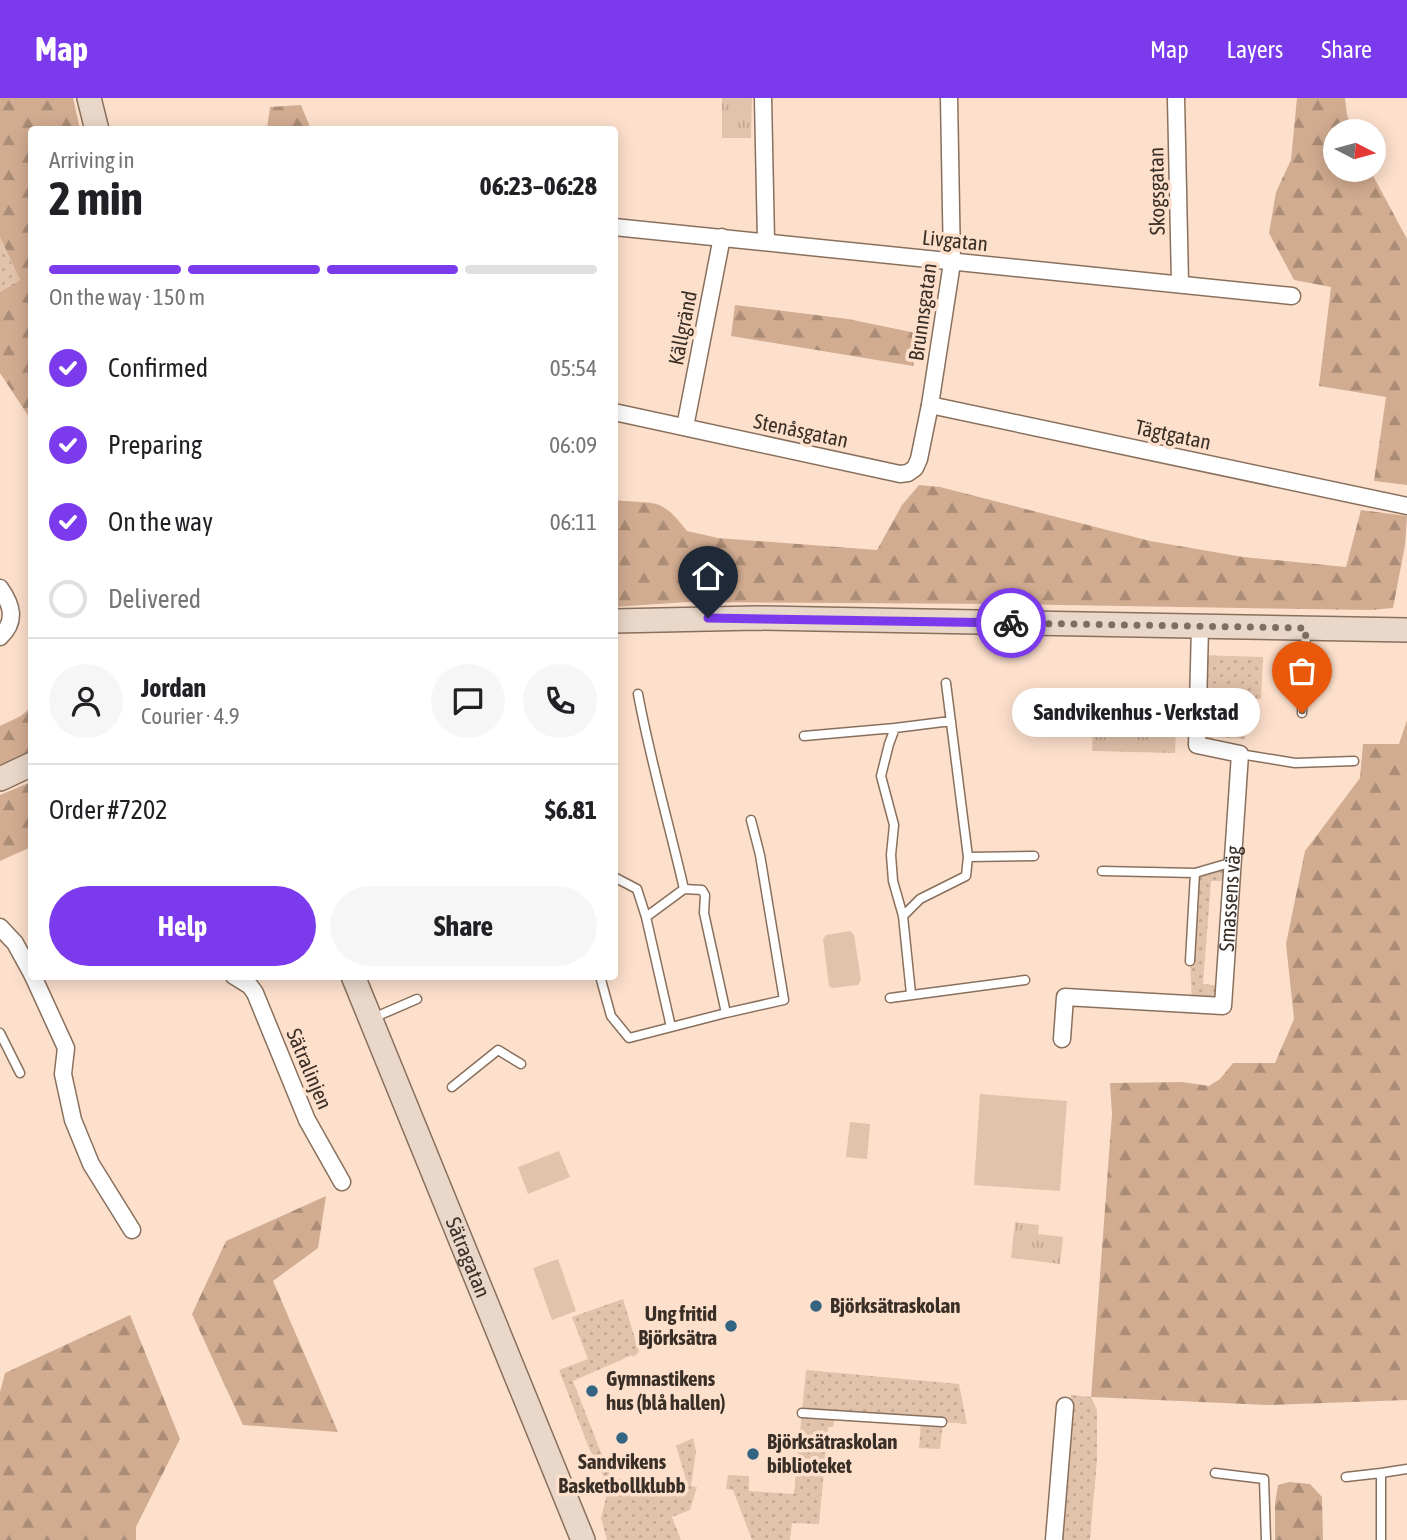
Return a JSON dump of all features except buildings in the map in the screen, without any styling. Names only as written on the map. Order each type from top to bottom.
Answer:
[{"type":"street","points":[[89,98],[96,126]]},
{"type":"street","points":[[763,98],[766,241]]},
{"type":"street","name":"Brunnsgatan","points":[[930,405],[952,263],[949,98]]},
{"type":"street","name":"Skogsgatan","points":[[1176,98],[1180,283]]},
{"type":"street","name":"Livgatan","points":[[618,227],[1292,296]]},
{"type":"street","name":"Källgränd","points":[[685,427],[722,237]]},
{"type":"street","name":"Stenåsgatan","points":[[618,413],[900,474],[915,468],[919,459],[930,405]]},
{"type":"street","name":"Tägtgatan","points":[[930,405],[1407,506]]},
{"type":"street","points":[[0,588],[11,606],[12,615],[6,632],[0,637]]},
{"type":"street","points":[[618,621],[756,618],[1407,630]]},
{"type":"street","points":[[1200,627],[1197,745],[1240,754]]},
{"type":"street","name":"Smassens väg","points":[[1062,1039],[1065,997],[1223,1006],[1240,754]]},
{"type":"street","points":[[0,779],[28,766]]},
{"type":"street","points":[[0,927],[15,943],[28,967]]},
{"type":"street","points":[[34,980],[66,1048],[63,1074],[73,1120],[91,1164],[132,1230]]},
{"type":"street","name":"Sätralinjen","points":[[240,980],[255,993],[307,1120],[342,1182]]},
{"type":"street","name":"Sätragatan","points":[[355,980],[583,1540]]},
{"type":"street","points":[[1054,1540],[1065,1406]]},
{"type":"lane","points":[[1302,713],[1306,628]]},
{"type":"lane","points":[[903,916],[920,899],[966,876],[968,857],[946,683]]},
{"type":"lane","points":[[638,694],[684,889]]},
{"type":"lane","points":[[804,736],[951,721]]},
{"type":"lane","points":[[895,728],[881,776],[894,825],[891,855],[893,881],[903,916],[911,994]]},
{"type":"lane","points":[[1240,754],[1295,763],[1354,761]]},
{"type":"lane","points":[[601,980],[611,1016],[629,1038],[784,1000],[760,855],[751,820]]},
{"type":"lane","points":[[968,857],[1034,856]]},
{"type":"lane","points":[[1102,872],[1195,873],[1233,862]]},
{"type":"lane","points":[[1190,961],[1195,873]]},
{"type":"lane","points":[[618,879],[637,889],[671,1027]]},
{"type":"lane","points":[[646,917],[684,889],[702,890],[705,895],[704,913],[726,1013]]},
{"type":"lane","points":[[890,998],[1025,981]]},
{"type":"lane","points":[[370,1019],[417,999]]},
{"type":"lane","points":[[0,1033],[20,1073]]},
{"type":"lane","points":[[452,1087],[498,1050],[521,1064]]},
{"type":"lane","points":[[802,1413],[942,1422]]},
{"type":"lane","points":[[1346,1477],[1407,1469]]},
{"type":"lane","points":[[1215,1473],[1264,1479],[1266,1540]]},
{"type":"lane","points":[[1381,1473],[1381,1540]]},
{"type":"green space","points":[[0,98],[73,98],[79,126],[28,126],[28,415],[0,373],[0,292],[20,280],[0,237]]},
{"type":"green space","points":[[722,98],[752,98],[751,138],[722,138]]},
{"type":"green space","points":[[1297,98],[1345,98],[1349,119],[1323,119],[1323,182],[1376,182],[1407,239],[1407,485],[1374,481],[1386,397],[1319,386],[1331,287],[1294,280],[1269,233],[1276,192],[1291,160]]},
{"type":"green space","points":[[301,105],[310,126],[267,126],[270,107]]},
{"type":"green space","points":[[0,237],[20,280],[0,292]]},
{"type":"green space","points":[[735,305],[848,319],[921,334],[913,366],[731,336]]},
{"type":"green space","points":[[919,485],[940,487],[1150,541],[1243,557],[1346,567],[1361,510],[1407,516],[1405,545],[1393,608],[1371,610],[688,602],[618,607],[618,500],[656,504],[670,512],[687,531],[718,538],[877,550],[902,505]]},
{"type":"green space","points":[[1199,655],[1263,657],[1261,699],[1248,699],[1245,739],[1213,737],[1212,748],[1197,745]]},
{"type":"green space","points":[[1094,705],[1177,708],[1175,753],[1092,751]]},
{"type":"green space","points":[[28,710],[28,754],[0,766],[0,726]]},
{"type":"green space","points":[[1407,720],[1407,1400],[1267,1405],[1091,1397],[1112,1114],[1110,1083],[1182,1082],[1209,1086],[1220,1079],[1233,1063],[1275,1063],[1294,1019],[1286,944],[1305,851],[1360,778],[1363,744],[1399,744]]},
{"type":"green space","points":[[28,783],[28,848],[0,861],[0,795]]},
{"type":"green space","points":[[1233,862],[1232,881],[1211,881],[1203,984],[1225,986],[1224,992],[1205,1005],[1192,1004],[1190,961],[1195,873]]},
{"type":"green space","points":[[850,931],[854,935],[861,980],[858,985],[833,988],[829,986],[823,939],[826,935]]},
{"type":"green space","points":[[980,1094],[1067,1101],[1060,1191],[974,1185]]},
{"type":"green space","points":[[850,1122],[870,1124],[867,1159],[846,1157]]},
{"type":"green space","points":[[559,1151],[570,1177],[528,1194],[518,1167]]},
{"type":"green space","points":[[326,1196],[318,1248],[273,1281],[338,1432],[243,1425],[192,1314],[226,1241]]},
{"type":"green space","points":[[1015,1222],[1039,1225],[1038,1234],[1063,1237],[1060,1264],[1011,1258]]},
{"type":"green space","points":[[558,1259],[576,1311],[552,1320],[533,1268]]},
{"type":"green space","points":[[623,1299],[639,1352],[633,1357],[632,1355],[573,1381],[611,1478],[688,1486],[676,1446],[693,1438],[696,1451],[691,1486],[697,1487],[690,1510],[672,1517],[681,1540],[607,1540],[601,1518],[607,1494],[604,1477],[589,1448],[559,1370],[588,1359],[572,1317]]},
{"type":"green space","points":[[130,1315],[180,1439],[136,1527],[136,1540],[0,1540],[0,1392],[5,1373]]},
{"type":"green space","points":[[806,1370],[959,1384],[967,1424],[943,1422],[940,1449],[919,1448],[921,1422],[835,1415],[833,1427],[828,1427],[819,1524],[792,1523],[790,1540],[752,1540],[733,1490],[726,1489],[728,1475],[749,1476],[749,1491],[794,1494]]},
{"type":"green space","points":[[1071,1395],[1091,1397],[1097,1410],[1097,1460],[1090,1540],[1057,1540]]},
{"type":"green space","points":[[1289,1482],[1310,1484],[1322,1497],[1323,1540],[1275,1540],[1278,1485]]},
{"type":"way so far","points":[[1011,623],[1306,628],[1302,713]]},
{"type":"place","name":"Sandvikenhus - Verkstad","points":[[1302,713]]},
{"type":"place","name":"Björksätraskolan","points":[[816,1306]]},
{"type":"place","name":"Ung fritid Björksätra","points":[[731,1326]]},
{"type":"place","name":"Gymnastikens hus (blå hallen)","points":[[592,1391]]},
{"type":"place","name":"Sandvikens Basketbollklubb","points":[[622,1438]]},
{"type":"place","name":"Björksätraskolan biblioteket","points":[[753,1454]]},
{"type":"route","points":[[708,618],[1011,623]]}]
